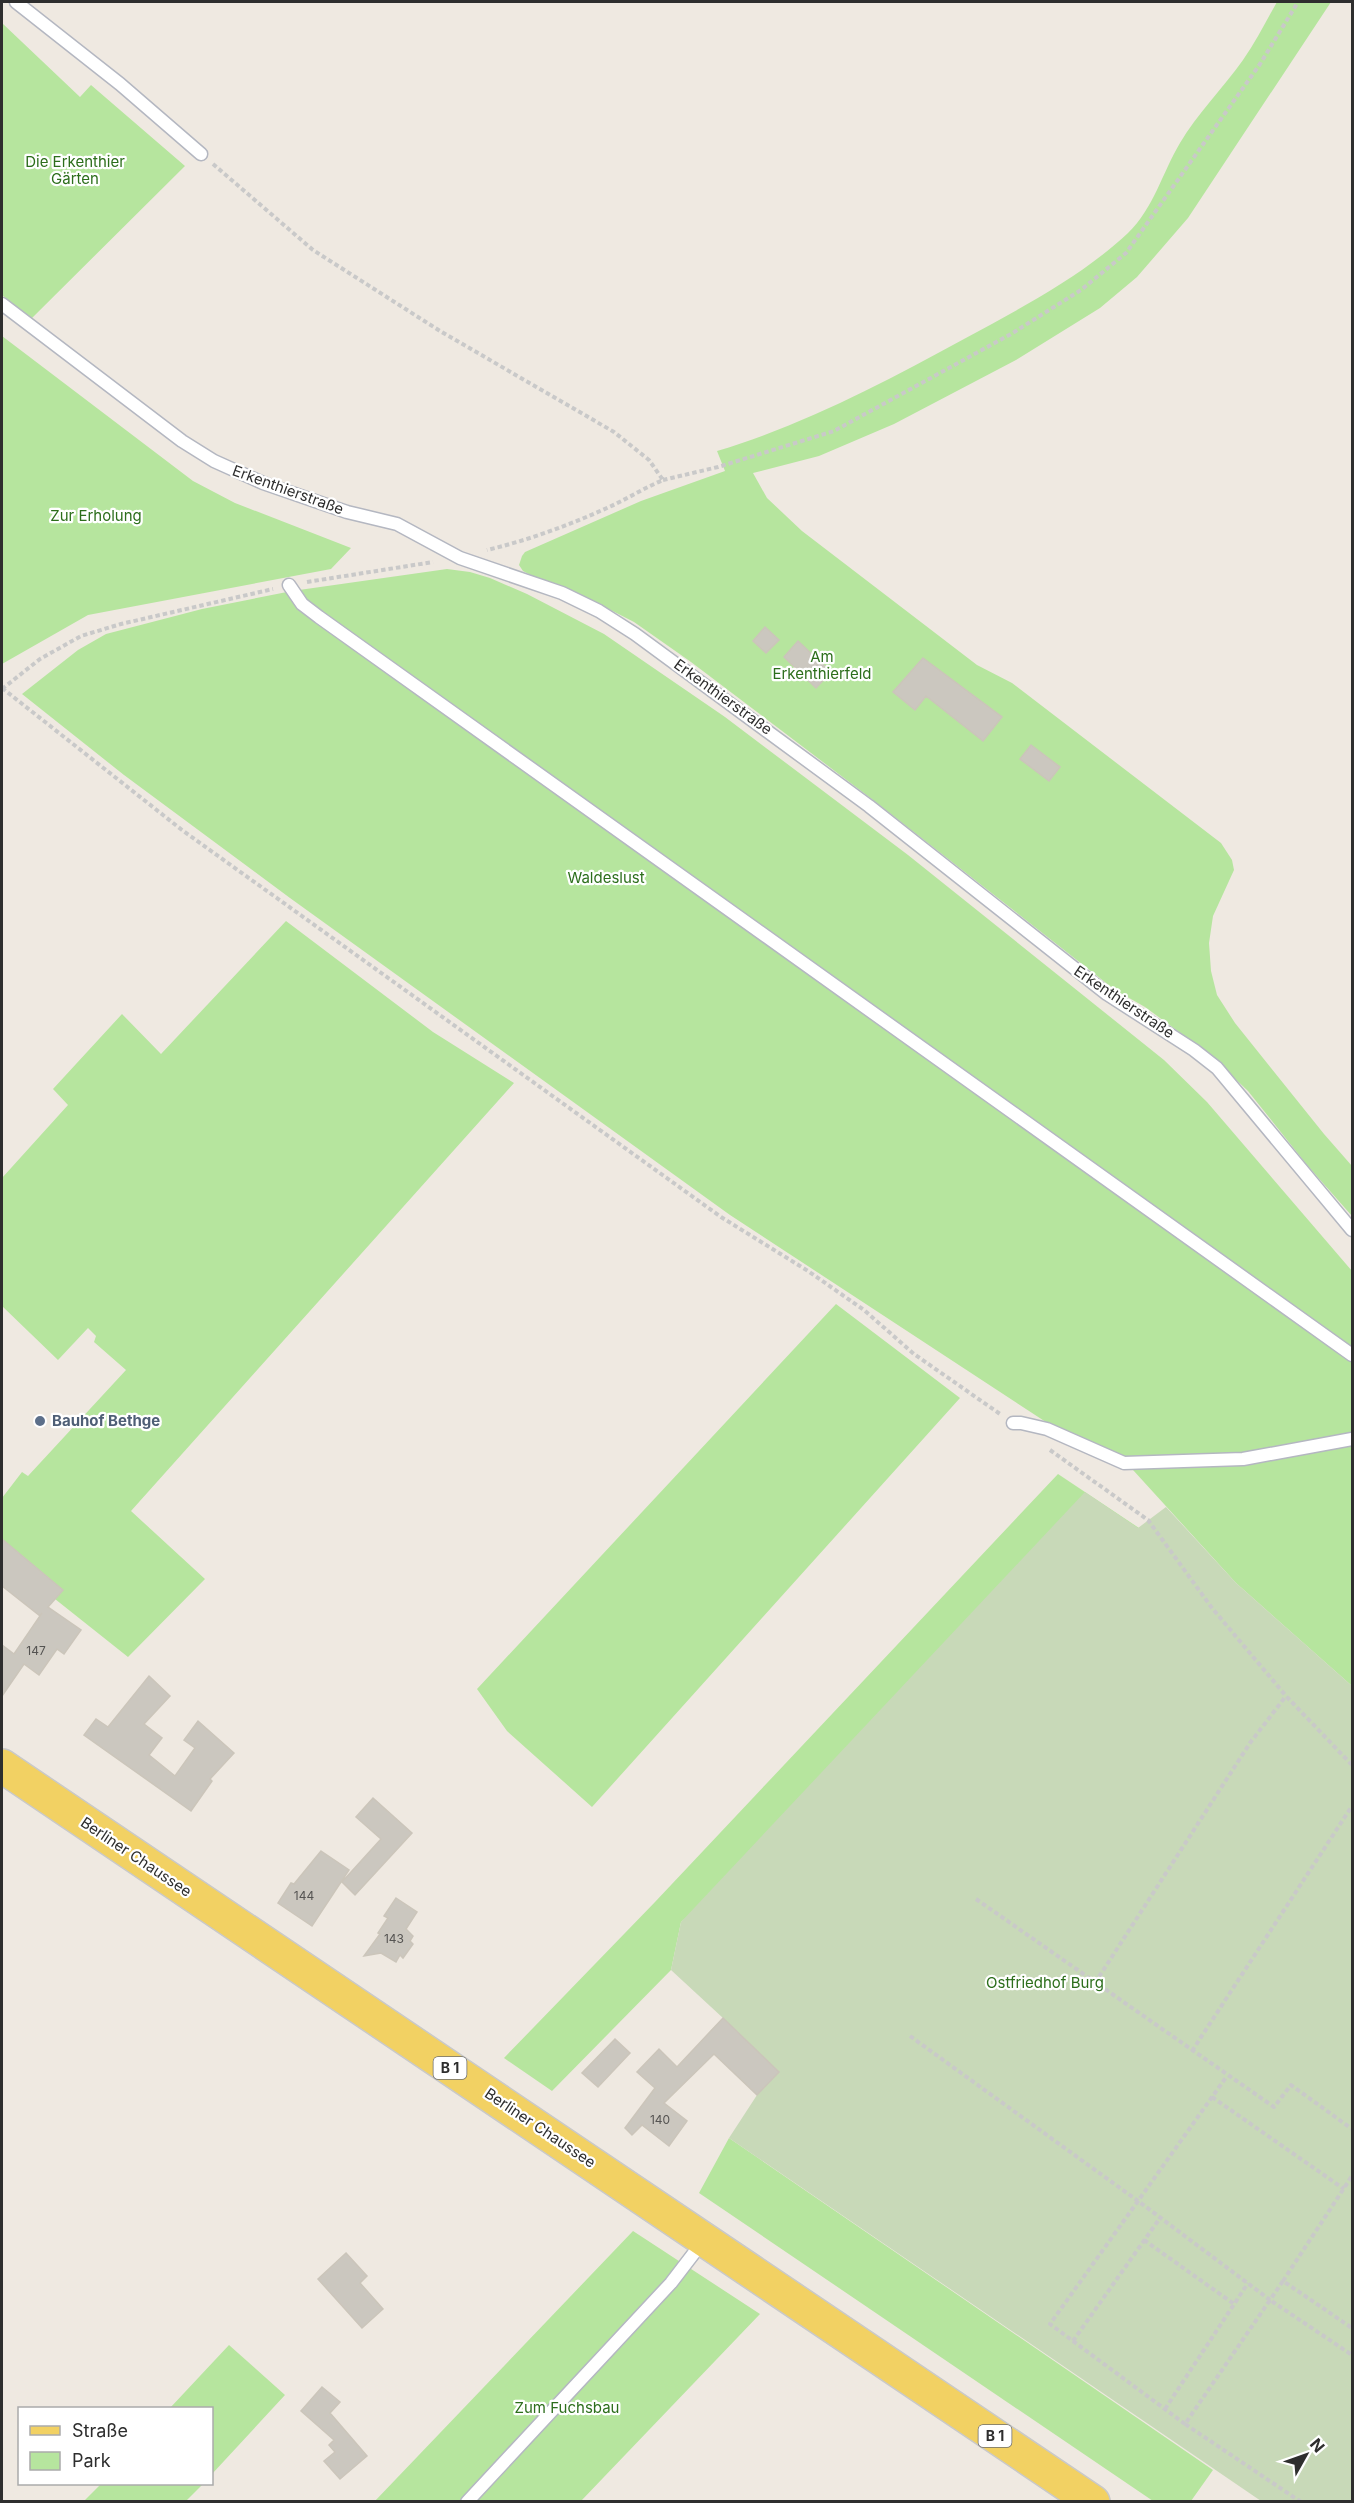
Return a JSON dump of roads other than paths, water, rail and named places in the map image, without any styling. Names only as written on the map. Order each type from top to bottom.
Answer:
[{"type":"main road","name":"Berliner Chaussee","points":[[2,1766],[1093,2502]]},
{"type":"lane","points":[[16,2],[120,84],[201,154]]},
{"type":"lane","name":"Erkenthierstraße","points":[[2,304],[182,441],[214,461],[274,487],[347,512],[397,524],[460,558],[562,593],[599,611],[635,634],[870,806],[1107,994],[1194,1050],[1217,1068],[1353,1230]]},
{"type":"lane","points":[[289,585],[302,604],[319,617],[1353,1355]]},
{"type":"lane","points":[[1012,1423],[1027,1424],[1047,1430],[1124,1463],[1243,1458],[1353,1439]]},
{"type":"lane","points":[[467,2502],[671,2283],[705,2240]]},
{"type":"place","name":"Bauhof Bethge","points":[[40,1421]]},
{"type":"park label","name":"Die Erkenthier Gärten","points":[[75,170]]},
{"type":"park label","name":"Zur Erholung","points":[[96,516]]},
{"type":"park label","name":"Am Erkenthierfeld","points":[[822,666]]},
{"type":"park label","name":"Waldeslust","points":[[606,878]]},
{"type":"park label","name":"Ostfriedhof Burg","points":[[1045,1983]]},
{"type":"park label","name":"Zum Fuchsbau","points":[[567,2408]]}]
